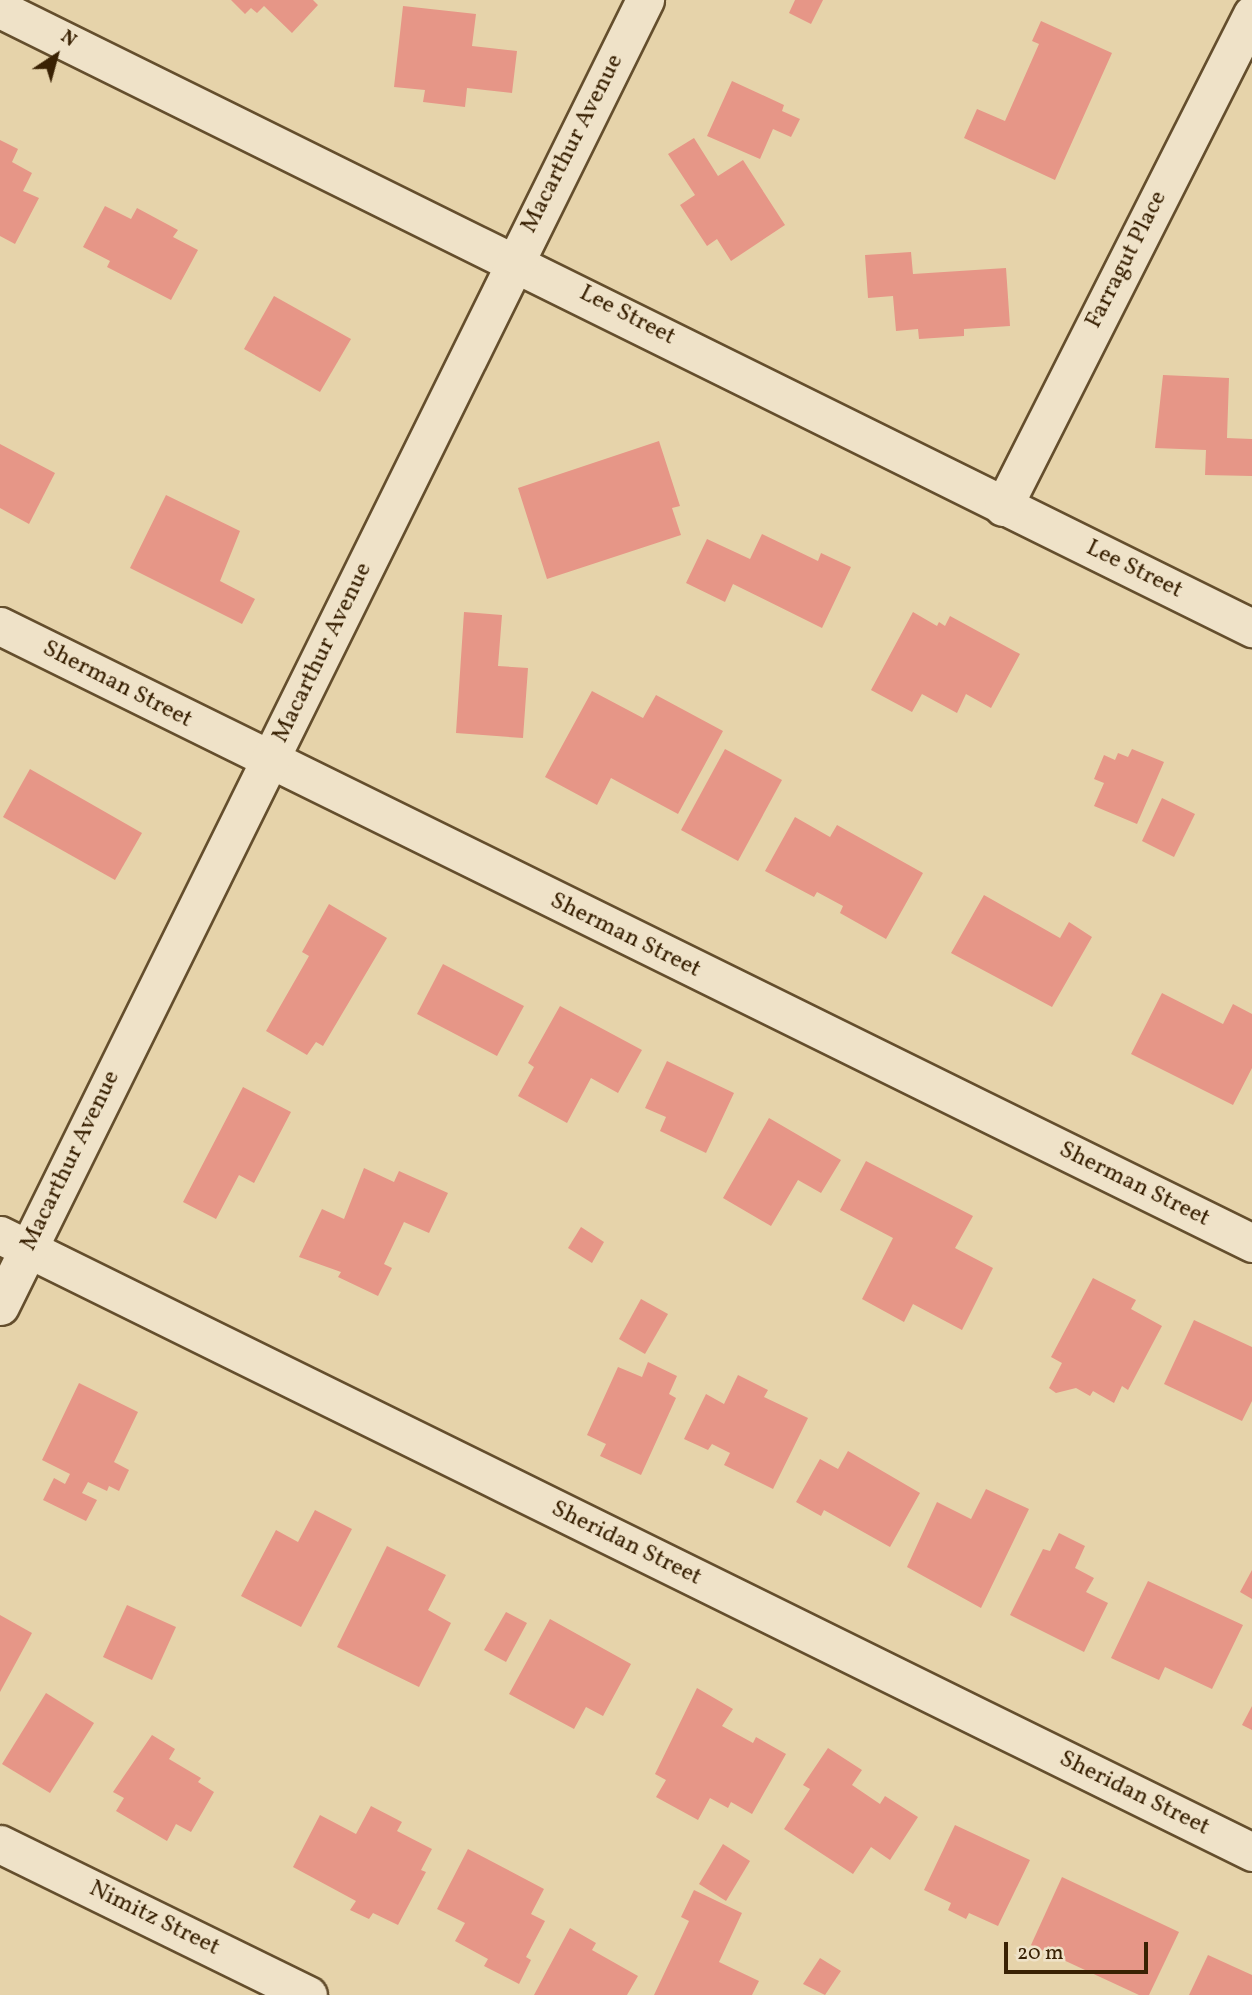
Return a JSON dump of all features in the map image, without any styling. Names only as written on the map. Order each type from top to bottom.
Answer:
[{"type":"street","name":"Macarthur Avenue","points":[[0,1306],[14,1241],[270,762],[645,0]]},
{"type":"street","name":"Lee Street","points":[[22,11],[1003,507],[1252,628]]},
{"type":"street","name":"Farragut Place","points":[[1003,507],[1252,14]]},
{"type":"street","name":"Sherman Street","points":[[0,626],[270,762],[1252,1243]]},
{"type":"street","name":"Sheridan Street","points":[[14,1241],[1252,1852]]},
{"type":"street","name":"Nimitz Street","points":[[0,1844],[308,1995]]},
{"type":"building","points":[[231,0],[313,0],[318,5],[292,33],[264,6],[257,13],[251,8],[245,14]]},
{"type":"building","points":[[795,0],[823,0],[811,24],[789,13]]},
{"type":"building","points":[[403,6],[476,14],[472,46],[517,51],[512,93],[467,88],[465,107],[423,102],[425,90],[394,87]]},
{"type":"building","points":[[1041,21],[1112,53],[1055,180],[964,138],[977,109],[1005,121],[1039,44],[1032,41]]},
{"type":"building","points":[[732,81],[784,105],[782,111],[800,119],[791,137],[773,129],[760,159],[707,136]]},
{"type":"building","points":[[694,138],[718,176],[743,160],[785,225],[731,261],[717,239],[707,246],[680,205],[695,195],[668,154]]},
{"type":"building","points":[[0,140],[18,149],[12,162],[32,173],[23,191],[39,198],[15,244],[0,236]]},
{"type":"building","points":[[105,206],[131,219],[137,208],[178,230],[173,237],[198,250],[171,300],[107,267],[110,261],[83,247]]},
{"type":"building","points":[[911,252],[913,274],[1006,268],[1010,326],[964,329],[964,336],[919,339],[918,329],[896,331],[893,296],[868,298],[865,255]]},
{"type":"building","points":[[274,296],[351,339],[320,392],[244,349]]},
{"type":"building","points":[[1163,375],[1229,378],[1227,438],[1252,439],[1252,476],[1205,475],[1206,450],[1155,448]]},
{"type":"building","points":[[659,441],[680,506],[672,508],[681,535],[547,579],[518,488]]},
{"type":"building","points":[[0,444],[55,473],[29,524],[0,508]]},
{"type":"building","points":[[166,495],[240,531],[220,581],[255,599],[242,624],[130,568]]},
{"type":"building","points":[[762,534],[818,561],[821,553],[851,567],[822,628],[733,584],[725,602],[686,583],[707,539],[750,559]]},
{"type":"building","points":[[464,612],[502,615],[498,666],[528,668],[523,738],[456,733]]},
{"type":"building","points":[[913,612],[937,626],[939,622],[945,626],[950,616],[1020,654],[991,708],[966,694],[957,713],[922,694],[912,712],[871,690]]},
{"type":"building","points":[[592,691],[643,718],[656,695],[723,731],[678,814],[611,778],[597,805],[545,777]]},
{"type":"building","points":[[725,749],[782,780],[738,861],[681,830]]},
{"type":"building","points":[[1132,749],[1164,762],[1137,824],[1094,806],[1104,783],[1094,779],[1104,755],[1115,760],[1118,753],[1128,757]]},
{"type":"building","points":[[30,769],[142,833],[115,880],[3,817]]},
{"type":"building","points":[[1162,798],[1195,814],[1174,857],[1142,841]]},
{"type":"building","points":[[795,817],[830,837],[837,825],[923,873],[886,939],[840,913],[843,906],[817,892],[814,897],[765,871]]},
{"type":"building","points":[[984,895],[1060,938],[1069,922],[1092,937],[1052,1007],[951,953]]},
{"type":"building","points":[[329,904],[387,938],[323,1046],[316,1042],[307,1055],[266,1031],[309,956],[302,952]]},
{"type":"building","points":[[443,964],[524,1006],[497,1056],[417,1014]]},
{"type":"building","points":[[1162,993],[1223,1024],[1233,1004],[1252,1014],[1252,1068],[1233,1105],[1131,1054]]},
{"type":"building","points":[[560,1006],[642,1050],[618,1093],[591,1078],[567,1123],[518,1096],[534,1067],[528,1063]]},
{"type":"building","points":[[667,1061],[734,1093],[706,1153],[660,1131],[666,1117],[645,1108]]},
{"type":"building","points":[[243,1087],[291,1112],[254,1183],[239,1175],[216,1219],[183,1202]]},
{"type":"building","points":[[769,1118],[841,1160],[821,1193],[798,1180],[771,1226],[723,1198]]},
{"type":"building","points":[[866,1161],[973,1216],[955,1248],[993,1268],[962,1330],[913,1304],[904,1322],[862,1299],[893,1238],[840,1210]]},
{"type":"building","points":[[364,1168],[394,1182],[399,1171],[448,1193],[429,1233],[404,1222],[384,1264],[392,1268],[378,1296],[338,1277],[341,1272],[299,1257],[322,1209],[344,1219]]},
{"type":"building","points":[[581,1227],[604,1242],[592,1263],[568,1248]]},
{"type":"building","points":[[1093,1278],[1136,1300],[1131,1309],[1162,1326],[1128,1390],[1122,1386],[1114,1403],[1093,1391],[1090,1396],[1076,1388],[1056,1393],[1049,1388],[1062,1363],[1051,1357]]},
{"type":"building","points":[[641,1299],[668,1314],[645,1354],[619,1339]]},
{"type":"building","points":[[1194,1320],[1252,1347],[1252,1401],[1242,1421],[1164,1384]]},
{"type":"building","points":[[648,1362],[677,1376],[669,1394],[676,1398],[641,1475],[600,1456],[606,1444],[587,1435],[618,1367],[642,1377]]},
{"type":"building","points":[[738,1375],[768,1390],[764,1397],[808,1418],[773,1489],[724,1465],[730,1453],[712,1444],[708,1450],[684,1439],[706,1394],[724,1404]]},
{"type":"building","points":[[79,1383],[138,1412],[114,1462],[129,1470],[119,1491],[109,1486],[107,1491],[88,1482],[82,1493],[97,1500],[86,1521],[43,1500],[54,1478],[65,1484],[70,1474],[42,1460]]},
{"type":"building","points":[[848,1451],[920,1493],[890,1547],[824,1510],[821,1516],[796,1502],[820,1459],[838,1469]]},
{"type":"building","points":[[986,1489],[1029,1509],[981,1608],[907,1567],[937,1502],[971,1519]]},
{"type":"building","points":[[315,1510],[352,1529],[301,1627],[241,1596],[276,1530],[298,1542]]},
{"type":"building","points":[[1059,1533],[1085,1546],[1075,1568],[1094,1578],[1086,1592],[1108,1603],[1084,1652],[1010,1615],[1043,1549],[1050,1551]]},
{"type":"building","points":[[387,1546],[446,1575],[428,1610],[451,1623],[419,1687],[337,1647]]},
{"type":"building","points":[[1252,1570],[1252,1599],[1240,1592]]},
{"type":"building","points":[[1148,1581],[1243,1625],[1212,1689],[1165,1667],[1159,1680],[1111,1658]]},
{"type":"building","points":[[127,1605],[176,1627],[152,1680],[103,1657]]},
{"type":"building","points":[[506,1612],[527,1623],[506,1662],[484,1650]]},
{"type":"building","points":[[0,1615],[32,1633],[0,1692]]},
{"type":"building","points":[[550,1619],[631,1664],[603,1716],[586,1707],[574,1729],[509,1694]]},
{"type":"building","points":[[697,1688],[733,1709],[722,1726],[753,1743],[756,1737],[786,1754],[752,1814],[731,1802],[728,1808],[710,1798],[698,1820],[656,1797],[666,1780],[655,1774]]},
{"type":"building","points":[[46,1693],[94,1723],[50,1793],[2,1764]]},
{"type":"building","points":[[1252,1706],[1252,1730],[1242,1725]]},
{"type":"building","points":[[152,1735],[175,1749],[169,1759],[201,1778],[198,1782],[214,1792],[191,1832],[176,1824],[167,1841],[116,1811],[124,1798],[113,1792]]},
{"type":"building","points":[[828,1748],[862,1770],[852,1785],[880,1804],[885,1796],[918,1817],[890,1860],[871,1847],[853,1874],[784,1829],[810,1789],[803,1785]]},
{"type":"building","points":[[371,1806],[402,1822],[397,1831],[432,1849],[421,1870],[426,1872],[398,1925],[373,1913],[369,1919],[350,1910],[356,1901],[293,1867],[320,1815],[356,1834]]},
{"type":"building","points":[[955,1825],[1030,1860],[998,1926],[969,1913],[966,1919],[948,1910],[951,1903],[924,1890]]},
{"type":"building","points":[[723,1844],[750,1861],[726,1901],[699,1884]]},
{"type":"building","points":[[468,1849],[544,1889],[531,1914],[545,1921],[526,1957],[531,1960],[519,1984],[484,1966],[488,1959],[455,1941],[465,1923],[437,1909]]},
{"type":"building","points":[[1062,1877],[1179,1932],[1149,1995],[1139,1995],[1031,1945]]},
{"type":"building","points":[[694,1890],[742,1913],[719,1962],[759,1981],[752,1995],[654,1995],[689,1921],[681,1917]]},
{"type":"building","points":[[570,1928],[596,1943],[592,1950],[638,1976],[627,1995],[534,1995]]},
{"type":"building","points":[[1208,1955],[1252,1975],[1252,1995],[1189,1995]]},
{"type":"building","points":[[820,1958],[841,1971],[825,1995],[803,1984]]}]
